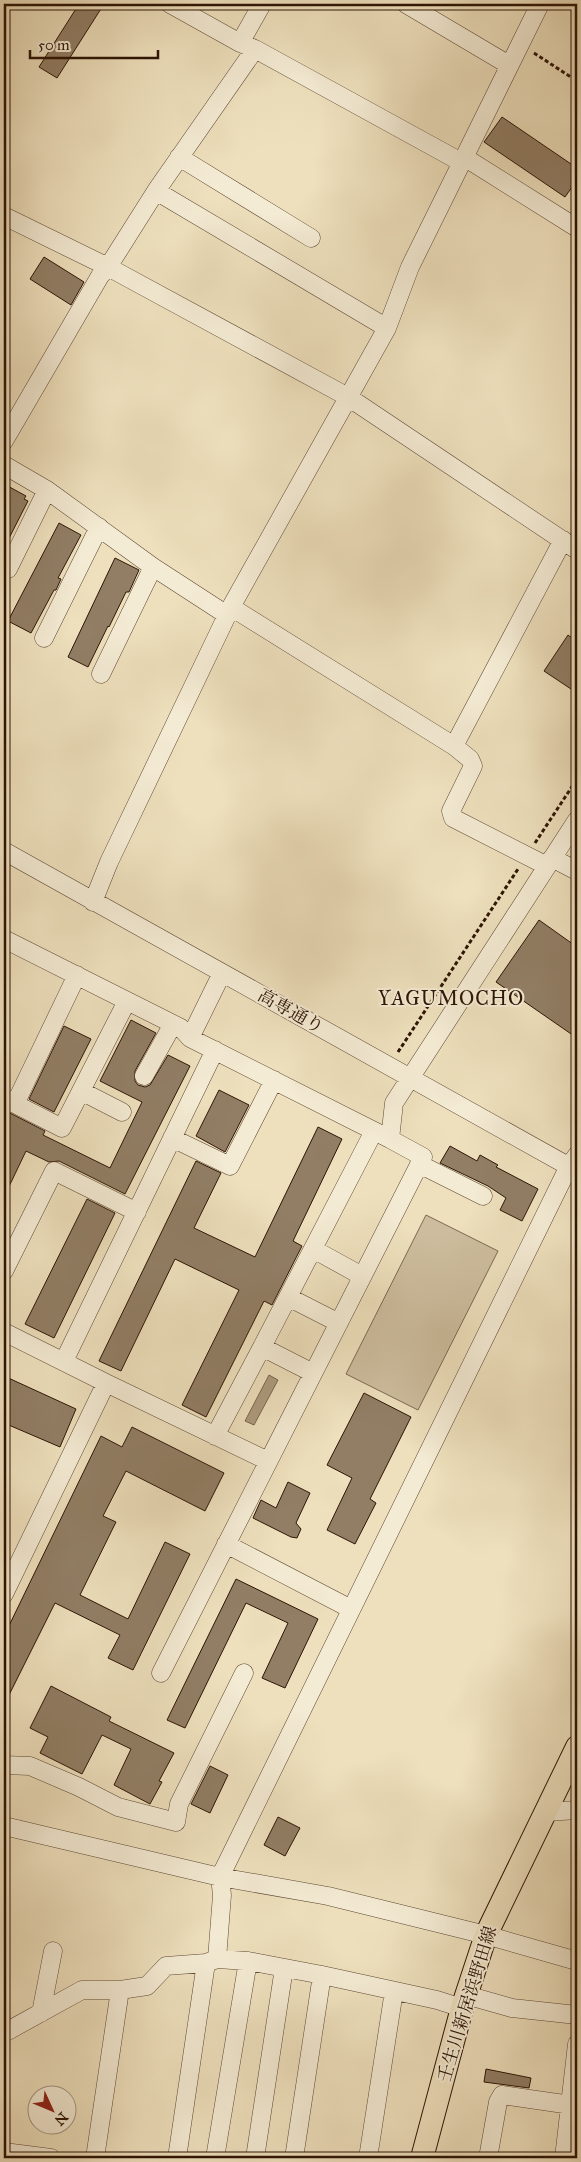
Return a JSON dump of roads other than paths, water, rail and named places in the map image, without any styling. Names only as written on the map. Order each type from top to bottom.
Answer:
[{"type":"main road","name":"壬生川新居浜野田線","points":[[422,2158],[464,2002],[486,1935],[577,1748]]},
{"type":"street","points":[[170,4],[462,160],[577,228]]},
{"type":"street","points":[[4,441],[100,276],[108,267],[179,157],[248,46],[262,4]]},
{"type":"street","points":[[406,4],[509,65]]},
{"type":"street","points":[[93,902],[109,862],[229,611],[386,328],[410,267],[540,4]]},
{"type":"street","points":[[179,157],[311,238]]},
{"type":"street","points":[[156,190],[386,328]]},
{"type":"street","points":[[4,216],[108,267],[348,397],[570,545],[454,746]]},
{"type":"street","points":[[4,465],[47,490],[153,567],[454,746],[470,759],[473,766],[451,811],[453,818],[527,856],[577,871]]},
{"type":"street","points":[[8,569],[47,490]]},
{"type":"street","points":[[44,638],[99,527]]},
{"type":"street","points":[[101,674],[153,567]]},
{"type":"street","points":[[215,1436],[313,1249],[382,1135],[394,1103],[409,1077],[577,820]]},
{"type":"street","name":"高専通り","points":[[4,851],[409,1077],[574,1164]]},
{"type":"street","points":[[4,939],[181,1028],[190,1038],[423,1157],[161,1673]]},
{"type":"street","points":[[190,1038],[222,973]]},
{"type":"street","points":[[77,975],[7,1102],[62,1128],[127,1001]]},
{"type":"street","points":[[144,1076],[173,1024]]},
{"type":"street","points":[[64,1361],[215,1050]]},
{"type":"street","points":[[172,1138],[230,1166],[274,1080]]},
{"type":"street","points":[[81,1091],[122,1112]]},
{"type":"street","points":[[419,1164],[483,1196]]},
{"type":"street","points":[[177,2158],[222,1895],[220,1878],[351,1609],[574,1164]]},
{"type":"street","points":[[4,1271],[54,1171],[137,1212]]},
{"type":"street","points":[[313,1249],[362,1276]]},
{"type":"street","points":[[288,1297],[338,1323]]},
{"type":"street","points":[[4,1332],[268,1461]]},
{"type":"street","points":[[262,1346],[313,1373]]},
{"type":"street","points":[[4,1594],[106,1383]]},
{"type":"street","points":[[226,1544],[351,1609]]},
{"type":"street","points":[[4,1765],[30,1766],[79,1787],[118,1807],[176,1822],[179,1804],[244,1673]]},
{"type":"street","points":[[546,1812],[577,1810]]},
{"type":"street","points":[[4,1826],[220,1878],[328,1896],[486,1935],[577,1961]]},
{"type":"street","points":[[42,2013],[53,1951]]},
{"type":"street","points":[[4,2033],[82,1990],[120,1990],[147,1986],[166,1966],[211,1961],[248,1961],[437,2000],[577,2015]]},
{"type":"street","points":[[216,2158],[248,1961]]},
{"type":"street","points":[[255,2158],[284,1968]]},
{"type":"street","points":[[294,2158],[322,1975]]},
{"type":"street","points":[[95,2158],[120,1990]]},
{"type":"street","points":[[368,2158],[394,1991]]},
{"type":"street","points":[[564,2158],[573,2110],[577,2044]]},
{"type":"street","points":[[488,2158],[498,2102],[502,2094],[573,2110]]},
{"type":"street","points":[[4,2152],[51,2158]]},
{"type":"district","name":"YAGUMOCHO","points":[[451,998]]}]
